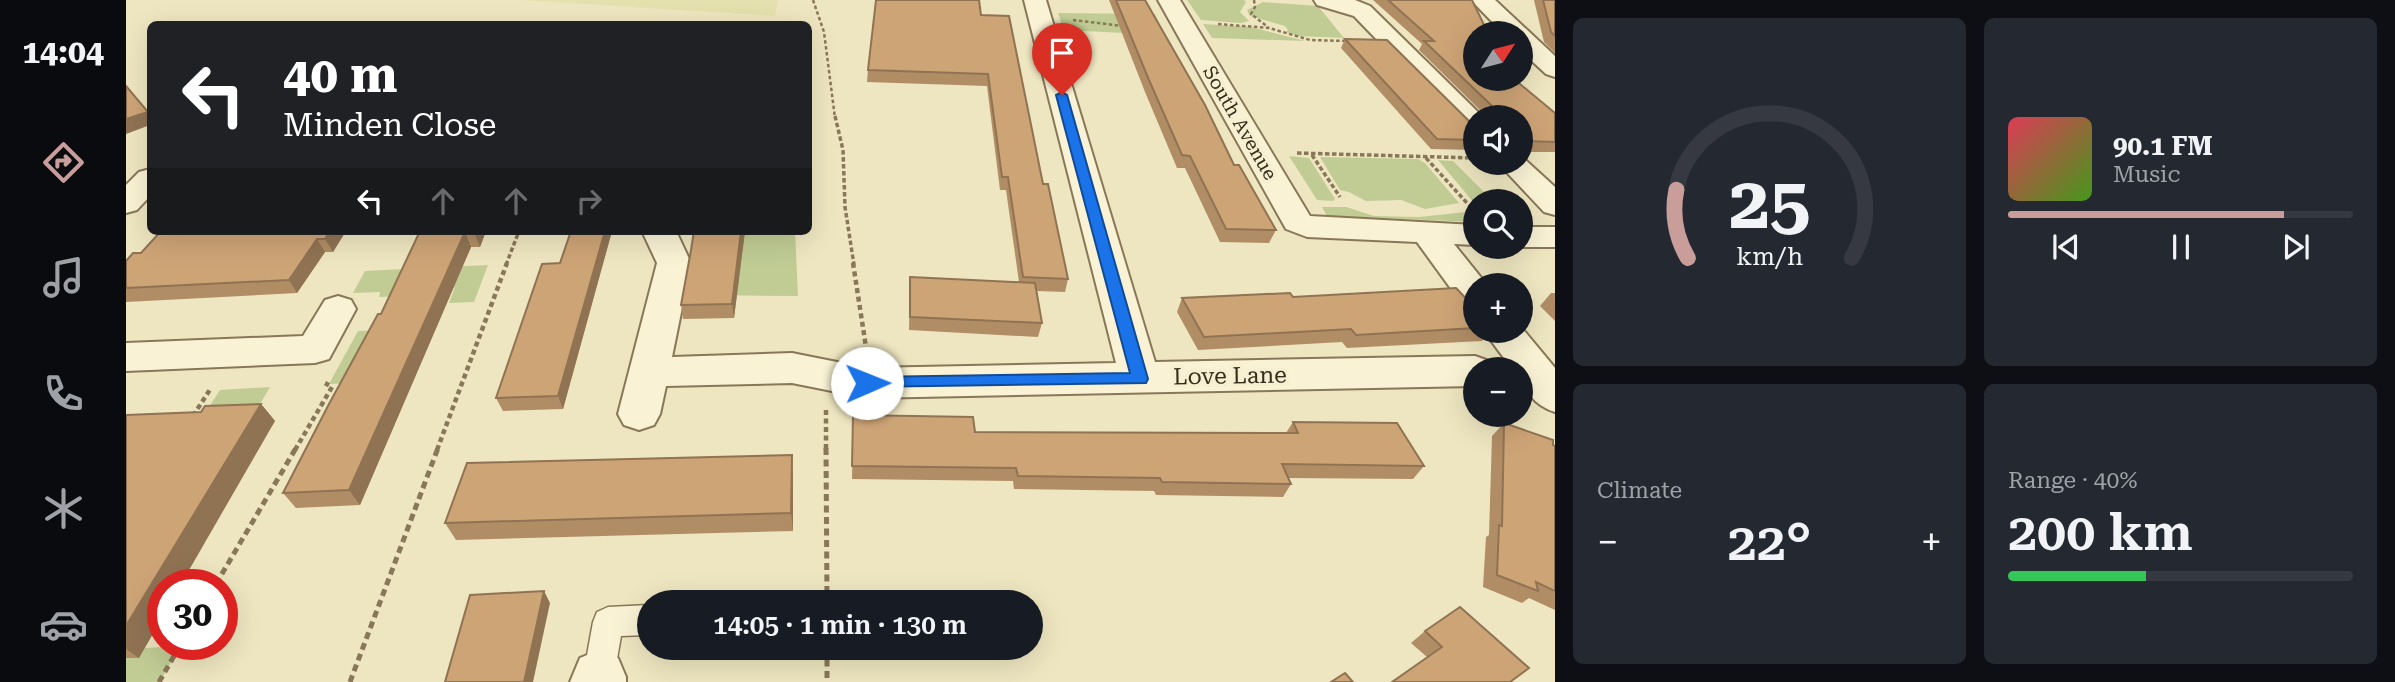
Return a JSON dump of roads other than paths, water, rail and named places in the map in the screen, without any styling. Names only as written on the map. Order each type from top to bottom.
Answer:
[{"type":"street","points":[[1482,0],[1504,21]]},
{"type":"street","points":[[1336,2],[1362,11],[1463,113]]},
{"type":"street","points":[[1038,9],[1140,379]]},
{"type":"street","name":"South Avenue","points":[[1179,18],[1298,222],[1307,227],[1333,216],[1427,233]]},
{"type":"street","points":[[1533,49],[1555,69]]},
{"type":"street","points":[[1525,175],[1555,205]]},
{"type":"street","points":[[126,202],[147,181]]},
{"type":"street","points":[[1463,224],[1427,233],[1463,280]]},
{"type":"street","points":[[639,414],[674,263],[661,235]]},
{"type":"street","points":[[1533,237],[1555,237]]},
{"type":"street","points":[[126,357],[315,349],[338,309]]},
{"type":"street","points":[[1513,343],[1541,376]]},
{"type":"street","name":"Love Lane","points":[[649,372],[792,368],[867,383],[1463,371]]},
{"type":"lane","points":[[599,680],[608,622],[637,621]]}]
